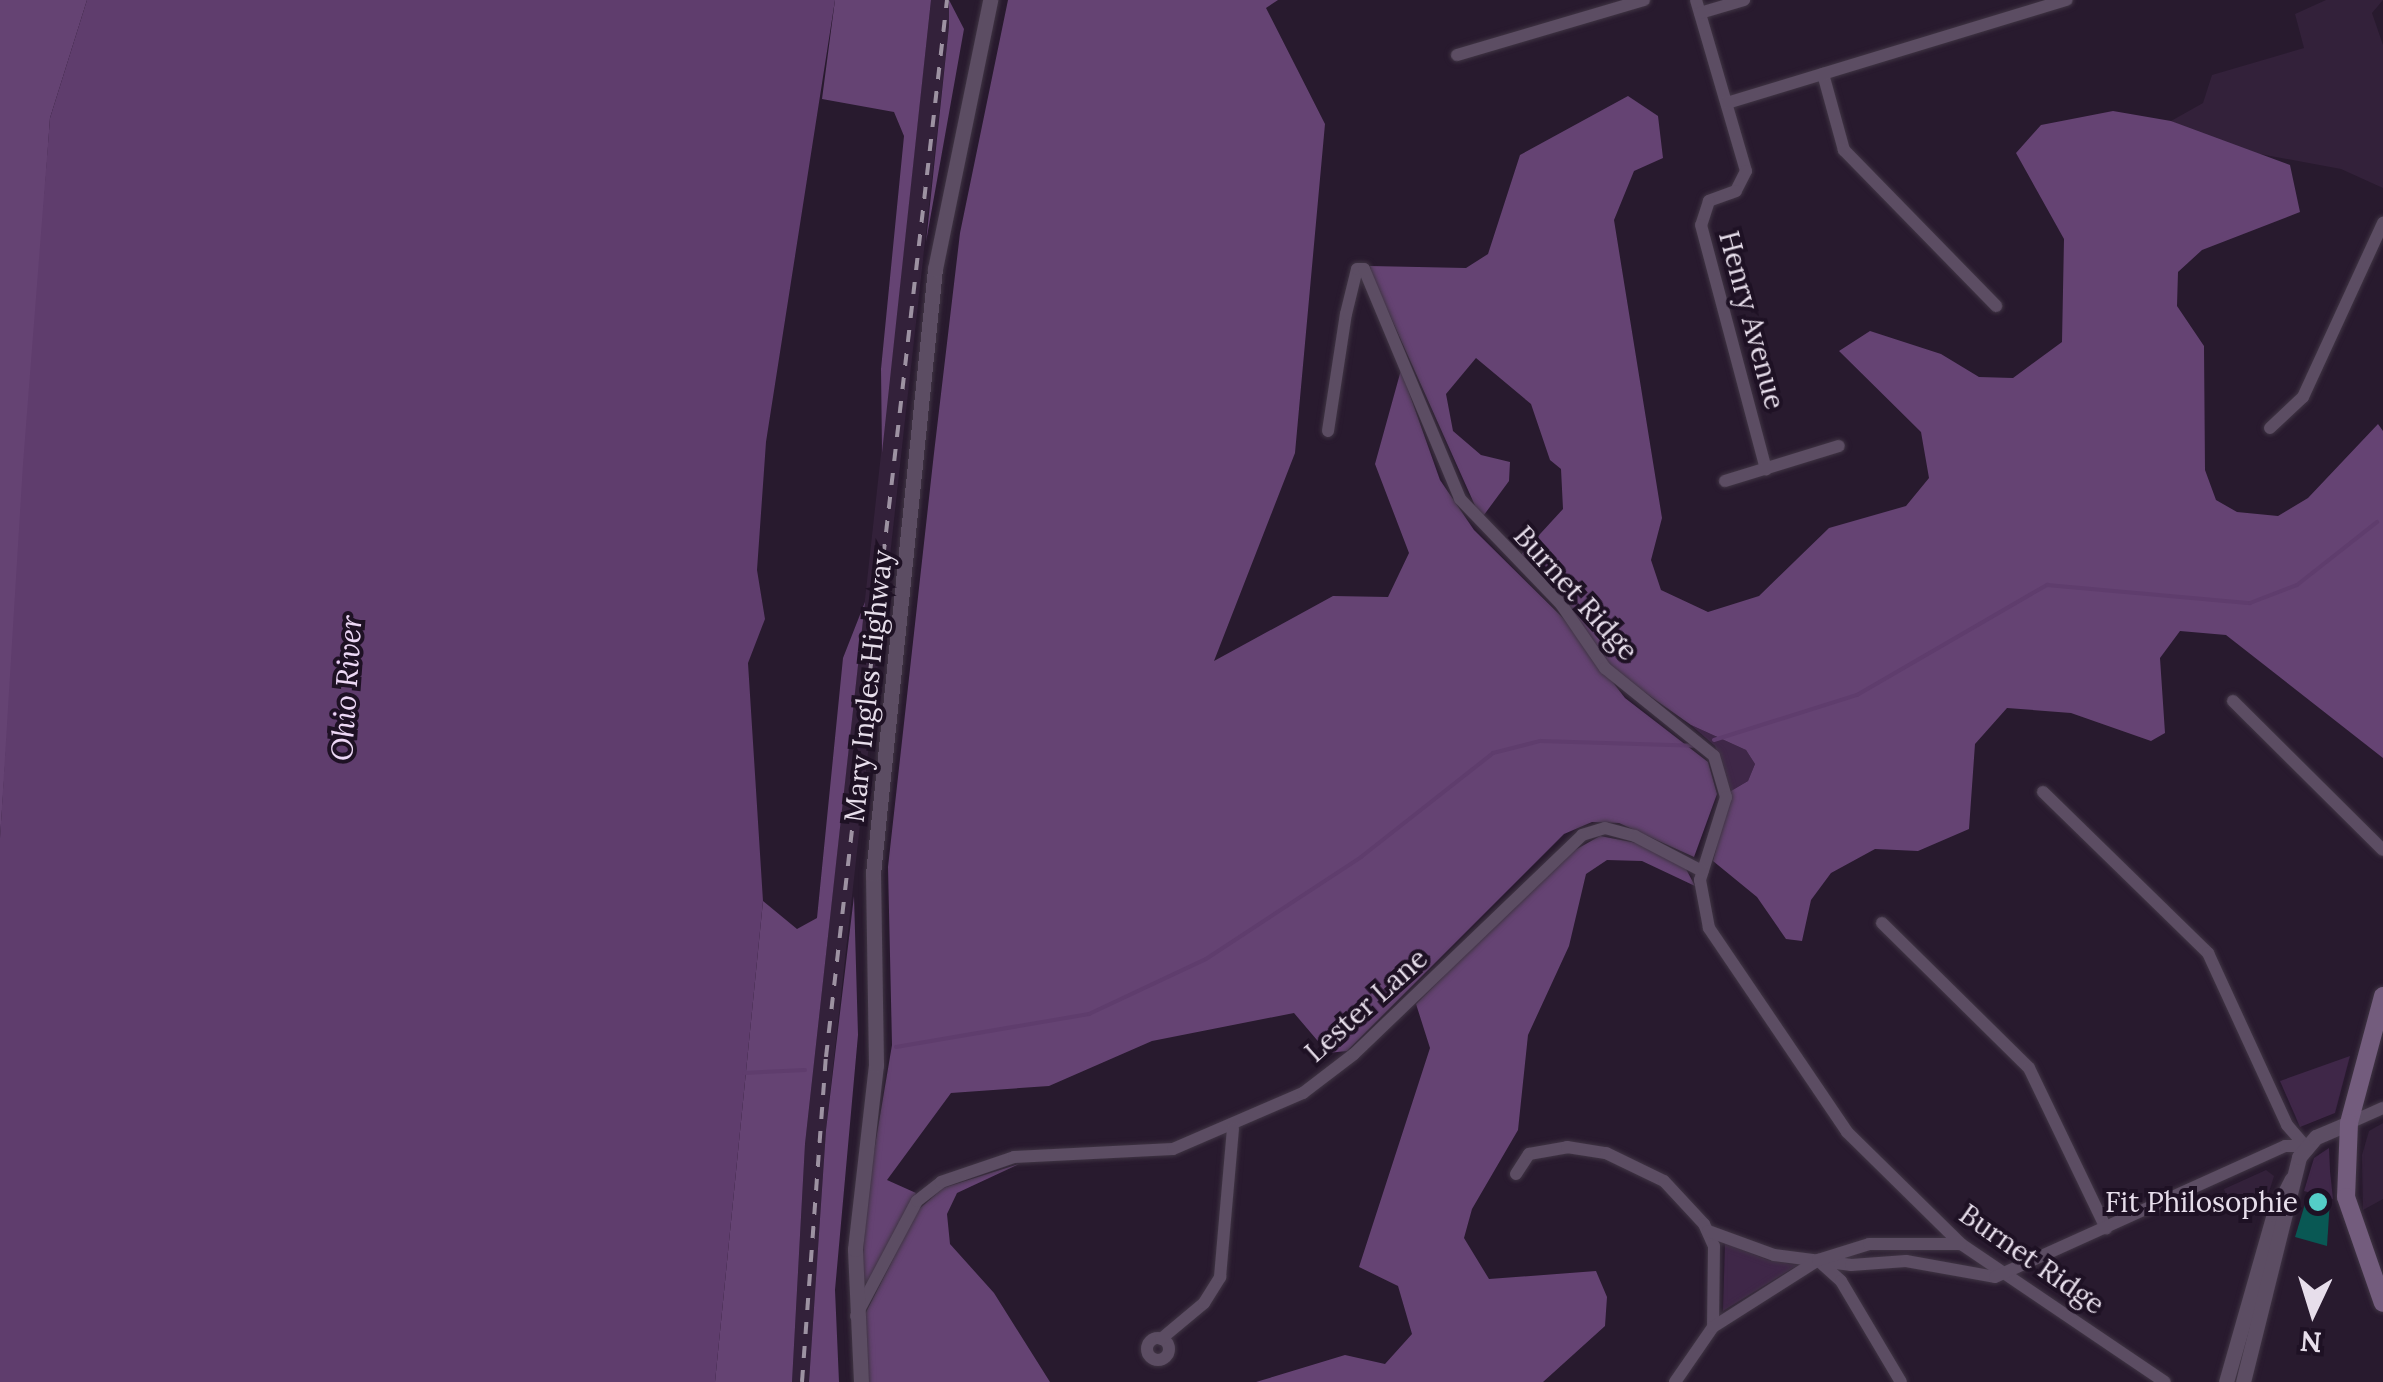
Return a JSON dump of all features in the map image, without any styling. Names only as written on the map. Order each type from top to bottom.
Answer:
[{"type":"main road","points":[[2383,996],[2349,1124],[2347,1208],[2383,1303]]},
{"type":"street","name":"Mary Ingles Highway","points":[[861,1382],[855,1316],[855,1249],[876,1065],[870,917],[890,701],[935,268],[990,0]]},
{"type":"street","points":[[1457,55],[1644,0]]},
{"type":"street","points":[[1744,0],[1698,7],[1727,104],[2067,0]]},
{"type":"street","points":[[1823,74],[1844,150],[1996,306]]},
{"type":"street","name":"Henry Avenue","points":[[1727,104],[1746,171],[1724,196],[1706,204],[1701,225],[1766,469]]},
{"type":"street","points":[[2270,428],[2303,396],[2383,223]]},
{"type":"street","name":"Burnet Ridge","points":[[1328,431],[1346,314],[1357,268],[1364,269],[1460,500],[1561,604],[1605,668],[1714,756],[1726,797],[1702,871],[1716,941],[1832,1112],[1904,1196],[1961,1244],[2166,1382]]},
{"type":"street","points":[[1725,481],[1838,446]]},
{"type":"street","points":[[2234,701],[2383,850]]},
{"type":"street","points":[[2043,792],[2208,953],[2287,1125],[2305,1146]]},
{"type":"street","name":"Lester Lane","points":[[855,1316],[918,1201],[948,1178],[1014,1157],[1160,1152],[1234,1129],[1337,1070],[1582,835],[1605,828],[1635,836],[1702,871]]},
{"type":"street","points":[[1882,923],[2029,1068],[2106,1228]]},
{"type":"street","points":[[1516,1174],[1529,1154],[1543,1150],[1606,1153],[1657,1176],[1708,1230],[1761,1252],[1818,1260],[2007,1273],[2285,1146],[2305,1146],[2383,1108]]},
{"type":"street","points":[[1162,1339],[1204,1304],[1220,1277],[1234,1129]]},
{"type":"street","points":[[2226,1382],[2274,1214],[2305,1146]]},
{"type":"street","points":[[2243,1382],[2292,1179]]},
{"type":"street","points":[[1708,1230],[1718,1273],[1713,1327]]},
{"type":"street","points":[[1675,1382],[1713,1327],[1818,1260],[1869,1244],[1961,1244]]},
{"type":"street","points":[[1818,1260],[1841,1281],[1901,1382]]},
{"type":"shaded area","points":[[0,0],[87,0],[50,118],[0,838]]},
{"type":"shaded area","points":[[835,0],[931,0],[882,453],[881,369],[904,136],[894,112],[822,99]]},
{"type":"shaded area","points":[[931,0],[949,0],[949,26],[826,1130],[809,1382],[792,1382],[805,1144]]},
{"type":"shaded area","points":[[949,0],[964,29],[926,242],[949,26]]},
{"type":"shaded area","points":[[1008,0],[1278,0],[1266,8],[1325,124],[1295,453],[1214,661],[1333,596],[1388,597],[1409,553],[1375,464],[1401,370],[1440,480],[1474,530],[1563,618],[1625,698],[1708,762],[1717,794],[1694,857],[1619,823],[1592,822],[1564,834],[1347,1051],[1328,1053],[1294,1013],[1152,1041],[1049,1086],[951,1093],[887,1180],[916,1193],[859,1308],[868,1187],[892,1045],[888,867],[934,453],[960,233]]},
{"type":"shaded area","points":[[2326,0],[2383,0],[2372,13],[2383,45],[2383,188],[2341,169],[2233,149],[2171,121],[2203,103],[2212,75],[2304,48],[2295,14]]},
{"type":"shaded area","points":[[1628,96],[1658,116],[1663,158],[1634,171],[1614,220],[1662,518],[1651,560],[1661,590],[1708,612],[1759,596],[1829,528],[1906,506],[1929,478],[1921,432],[1839,351],[1870,331],[1941,354],[1979,377],[2013,378],[2062,342],[2064,239],[2016,153],[2041,125],[2113,111],[2171,121],[2290,165],[2300,212],[2202,250],[2178,272],[2177,306],[2204,346],[2205,470],[2216,500],[2237,512],[2278,516],[2308,498],[2378,424],[2383,431],[2383,758],[2226,635],[2180,631],[2160,658],[2165,733],[2151,741],[2071,713],[2007,708],[1975,744],[1969,829],[1918,851],[1875,849],[1831,873],[1811,900],[1802,941],[1786,939],[1757,897],[1713,861],[1731,791],[1748,781],[1755,764],[1746,750],[1691,725],[1613,670],[1518,558],[1563,509],[1561,469],[1550,460],[1531,404],[1476,358],[1446,394],[1453,431],[1481,455],[1510,462],[1509,481],[1481,519],[1371,273],[1370,266],[1466,268],[1488,254],[1520,155]]},
{"type":"shaded area","points":[[865,602],[805,1144],[792,1382],[715,1382],[763,901],[797,929],[817,918],[843,658]]},
{"type":"shaded area","points":[[1691,725],[1746,750],[1755,764],[1748,781],[1731,791],[1715,746]]},
{"type":"shaded area","points":[[1600,836],[1642,844],[1686,869],[1695,886],[1642,861],[1607,860],[1586,874],[1569,946],[1528,1035],[1518,1130],[1472,1209],[1464,1238],[1489,1279],[1596,1271],[1607,1297],[1605,1326],[1543,1382],[1256,1382],[1345,1355],[1385,1364],[1412,1334],[1398,1286],[1359,1267],[1430,1048],[1416,1004],[1559,859]]},
{"type":"shaded area","points":[[854,896],[858,1035],[835,1290],[839,1382],[809,1382],[826,1130]]},
{"type":"shaded area","points":[[2350,1056],[2335,1113],[2300,1127],[2280,1081]]},
{"type":"shaded area","points":[[2383,1123],[2383,1199],[2363,1210],[2362,1155],[2369,1131]]},
{"type":"shaded area","points":[[2329,1148],[2333,1199],[2304,1191],[2314,1158]]},
{"type":"shaded area","points":[[1019,1164],[957,1193],[947,1214],[950,1244],[994,1293],[1050,1382],[865,1382],[861,1322],[918,1210],[943,1188]]},
{"type":"shaded area","points":[[2266,1170],[2274,1176],[2262,1214],[2229,1204],[2224,1189]]},
{"type":"shaded area","points":[[1725,1243],[1768,1260],[1798,1265],[1723,1311]]},
{"type":"water","name":"Ohio River","points":[[87,0],[835,0],[766,442],[757,570],[765,619],[748,663],[763,901],[715,1382],[0,1382],[0,838],[23,464],[50,118]]},
{"type":"building","points":[[2308,1194],[2330,1200],[2327,1246],[2295,1237]]},
{"type":"waterway","points":[[1714,740],[1857,695],[2047,585],[2250,603],[2297,585],[2377,522]]},
{"type":"waterway","points":[[896,1047],[1089,1014],[1206,959],[1361,857],[1493,753],[1540,741],[1695,746]]},
{"type":"waterway","points":[[744,1073],[805,1070]]},
{"type":"railway","points":[[802,1382],[826,1057],[947,0]]},
{"type":"place","name":"Fit Philosophie","points":[[2318,1202]]}]
